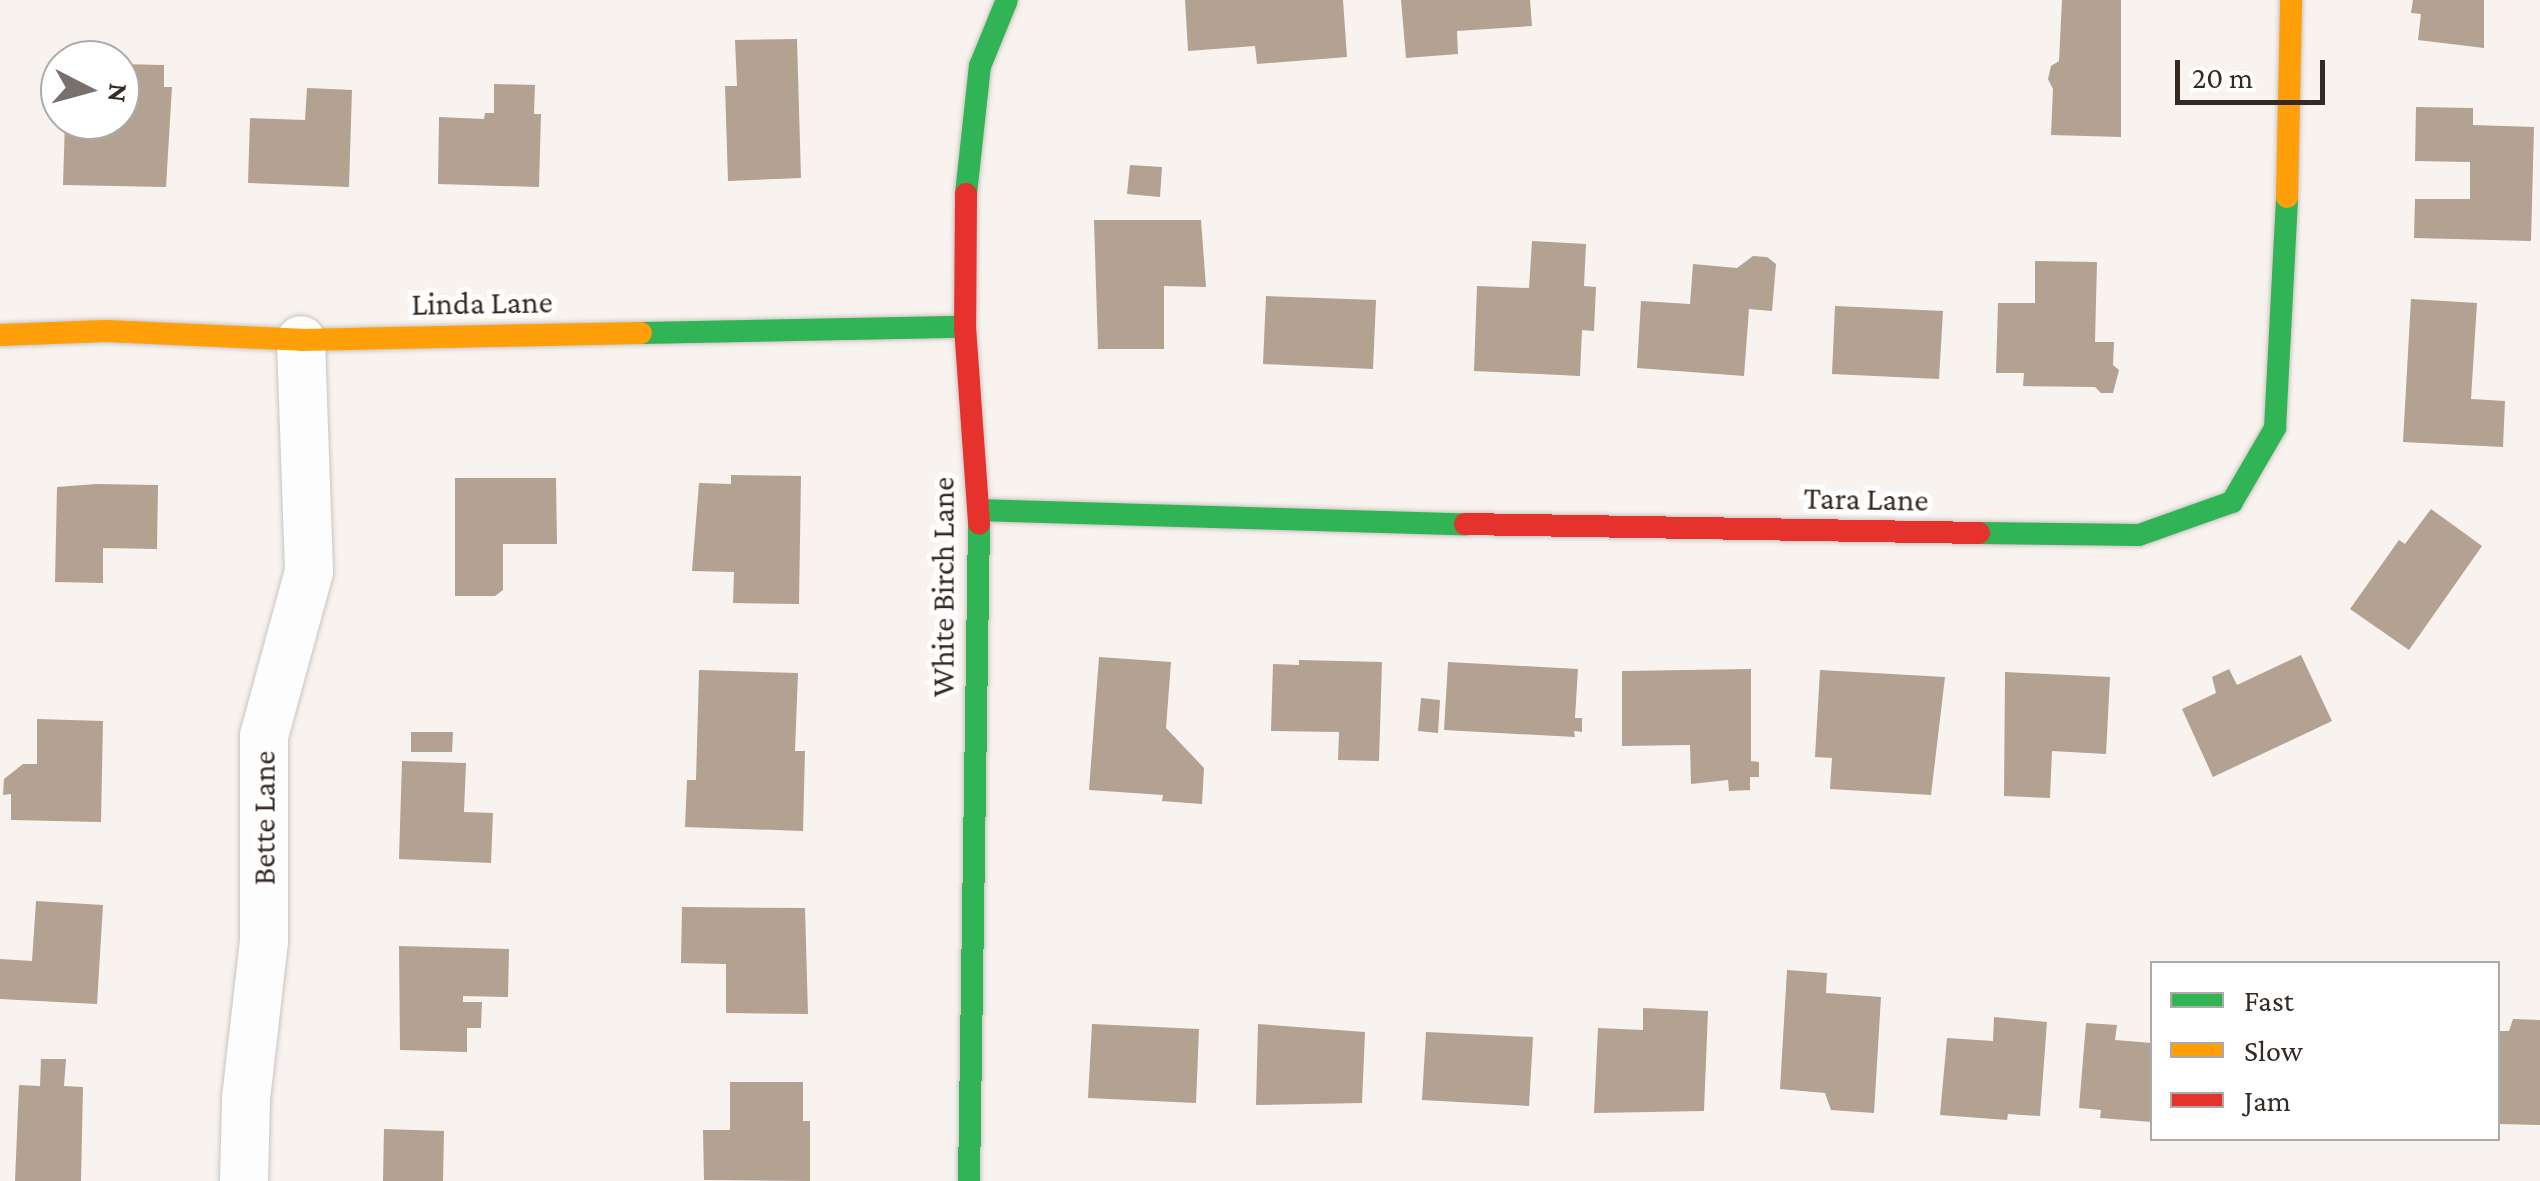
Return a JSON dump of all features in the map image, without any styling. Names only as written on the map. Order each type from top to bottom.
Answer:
[{"type":"street","name":"White Birch Lane","points":[[970,1181],[979,510],[964,327],[966,174],[980,66],[1007,0]]},
{"type":"street","name":"Tara Lane","points":[[979,510],[1549,526],[2139,536],[2232,502],[2275,428],[2285,304],[2290,0]]},
{"type":"street","name":"Linda Lane","points":[[0,334],[106,331],[301,340],[964,327]]},
{"type":"street","name":"Bette Lane","points":[[244,1181],[246,1099],[264,940],[264,736],[309,571],[301,340]]},
{"type":"building","points":[[1185,0],[1343,0],[1347,57],[1257,64],[1255,46],[1188,51]]},
{"type":"building","points":[[1401,0],[1530,0],[1532,26],[1457,31],[1458,54],[1406,58]]},
{"type":"building","points":[[2062,0],[2121,0],[2121,137],[2051,135],[2053,89],[2048,79],[2051,66],[2059,61]]},
{"type":"building","points":[[2413,0],[2484,0],[2484,48],[2418,40],[2421,14],[2411,13]]},
{"type":"building","points":[[797,39],[801,178],[728,181],[725,86],[737,86],[735,40]]},
{"type":"building","points":[[140,64],[164,65],[164,87],[172,87],[166,187],[63,185],[64,140],[140,140]]},
{"type":"building","points":[[494,84],[535,85],[534,114],[541,114],[539,187],[438,184],[439,117],[484,119],[485,113],[494,113]]},
{"type":"building","points":[[307,88],[352,90],[349,187],[248,183],[250,118],[305,120]]},
{"type":"building","points":[[2416,107],[2473,108],[2473,125],[2534,127],[2531,241],[2414,238],[2415,199],[2470,199],[2470,162],[2415,161]]},
{"type":"building","points":[[1130,165],[1162,167],[1160,197],[1127,194]]},
{"type":"building","points":[[1094,220],[1201,220],[1206,287],[1164,286],[1164,349],[1098,349]]},
{"type":"building","points":[[1532,241],[1586,244],[1584,286],[1596,287],[1594,331],[1582,330],[1580,376],[1474,371],[1477,286],[1529,288]]},
{"type":"building","points":[[1753,256],[1767,257],[1776,264],[1772,311],[1749,309],[1744,376],[1637,368],[1641,301],[1690,304],[1693,264],[1737,268]]},
{"type":"building","points":[[2035,261],[2097,262],[2095,342],[2114,342],[2113,365],[2119,370],[2113,393],[2101,393],[2095,387],[2023,386],[2024,373],[1996,373],[1998,303],[2035,303]]},
{"type":"building","points":[[1266,296],[1376,300],[1373,369],[1263,364]]},
{"type":"building","points":[[2411,299],[2477,303],[2471,399],[2505,401],[2503,447],[2403,442]]},
{"type":"building","points":[[1835,306],[1943,311],[1939,379],[1832,374]]},
{"type":"building","points":[[731,475],[801,476],[799,604],[733,603],[734,572],[692,571],[699,483],[731,484]]},
{"type":"building","points":[[455,478],[556,478],[557,544],[503,544],[503,590],[495,596],[455,596]]},
{"type":"building","points":[[158,485],[157,549],[103,548],[103,583],[55,582],[57,487]]},
{"type":"building","points":[[2431,509],[2482,546],[2409,650],[2350,609],[2399,540],[2405,544]]},
{"type":"building","points":[[2301,655],[2332,721],[2213,777],[2182,709],[2216,693],[2212,677],[2229,669],[2237,685]]},
{"type":"building","points":[[1099,657],[1171,662],[1166,728],[1204,768],[1202,804],[1162,801],[1163,795],[1089,790]]},
{"type":"building","points":[[1299,660],[1382,662],[1379,761],[1338,760],[1339,732],[1271,731],[1273,664],[1299,665]]},
{"type":"building","points":[[1448,662],[1578,669],[1575,718],[1582,718],[1582,732],[1574,731],[1575,737],[1444,730]]},
{"type":"building","points":[[1751,669],[1751,761],[1759,762],[1759,777],[1750,777],[1750,790],[1729,791],[1728,780],[1691,784],[1690,745],[1622,746],[1622,671]]},
{"type":"building","points":[[699,670],[798,673],[795,751],[805,751],[803,831],[685,827],[687,780],[696,780]]},
{"type":"building","points":[[1820,670],[1945,677],[1931,795],[1830,789],[1832,758],[1815,757]]},
{"type":"building","points":[[2005,672],[2110,677],[2106,754],[2052,751],[2050,798],[2004,796]]},
{"type":"building","points":[[1421,698],[1440,700],[1438,733],[1418,731]]},
{"type":"building","points":[[37,719],[103,721],[101,822],[11,820],[11,794],[3,795],[4,779],[23,764],[37,764]]},
{"type":"building","points":[[411,732],[453,732],[452,752],[411,752]]},
{"type":"building","points":[[402,761],[466,763],[464,812],[493,813],[491,863],[399,859]]},
{"type":"building","points":[[36,901],[103,905],[97,1004],[0,999],[0,959],[32,961]]},
{"type":"building","points":[[682,907],[805,908],[808,1014],[726,1013],[726,964],[681,963]]},
{"type":"building","points":[[399,946],[509,949],[508,997],[463,996],[463,1002],[482,1002],[481,1028],[467,1028],[467,1052],[400,1050]]},
{"type":"building","points":[[1787,970],[1827,973],[1826,993],[1881,997],[1874,1113],[1831,1110],[1825,1093],[1780,1089]]},
{"type":"building","points":[[1643,1008],[1708,1011],[1704,1111],[1594,1113],[1598,1028],[1643,1030]]},
{"type":"building","points":[[1994,1017],[2047,1022],[2040,1116],[2008,1114],[2007,1120],[1940,1115],[1947,1038],[1993,1041]]},
{"type":"building","points":[[2513,1019],[2540,1020],[2540,1125],[2500,1124],[2500,1031],[2509,1031]]},
{"type":"building","points":[[2086,1023],[2117,1025],[2115,1040],[2150,1043],[2150,1122],[2100,1118],[2101,1110],[2079,1108]]},
{"type":"building","points":[[1092,1024],[1199,1029],[1196,1103],[1088,1098]]},
{"type":"building","points":[[1258,1024],[1365,1032],[1362,1103],[1256,1105]]},
{"type":"building","points":[[1426,1032],[1533,1037],[1529,1106],[1422,1100]]},
{"type":"building","points":[[41,1059],[66,1059],[64,1086],[83,1087],[81,1181],[15,1181],[19,1085],[40,1086]]},
{"type":"building","points":[[730,1082],[803,1082],[803,1121],[810,1121],[810,1181],[704,1180],[703,1130],[730,1130]]},
{"type":"building","points":[[384,1129],[444,1131],[443,1181],[383,1181]]},
{"type":"traffic: fast","points":[[966,194],[980,66],[1007,0]]},
{"type":"traffic: fast","points":[[1979,533],[2139,535],[2232,502],[2275,428],[2287,197]]},
{"type":"traffic: fast","points":[[641,333],[965,327]]},
{"type":"traffic: fast","points":[[979,510],[1465,524]]},
{"type":"traffic: fast","points":[[969,1181],[979,524]]},
{"type":"traffic: slow","points":[[2287,197],[2291,0]]},
{"type":"traffic: slow","points":[[0,335],[106,331],[301,340],[641,333]]},
{"type":"traffic: jam","points":[[966,194],[965,327],[979,524]]},
{"type":"traffic: jam","points":[[1465,524],[1979,533]]}]
